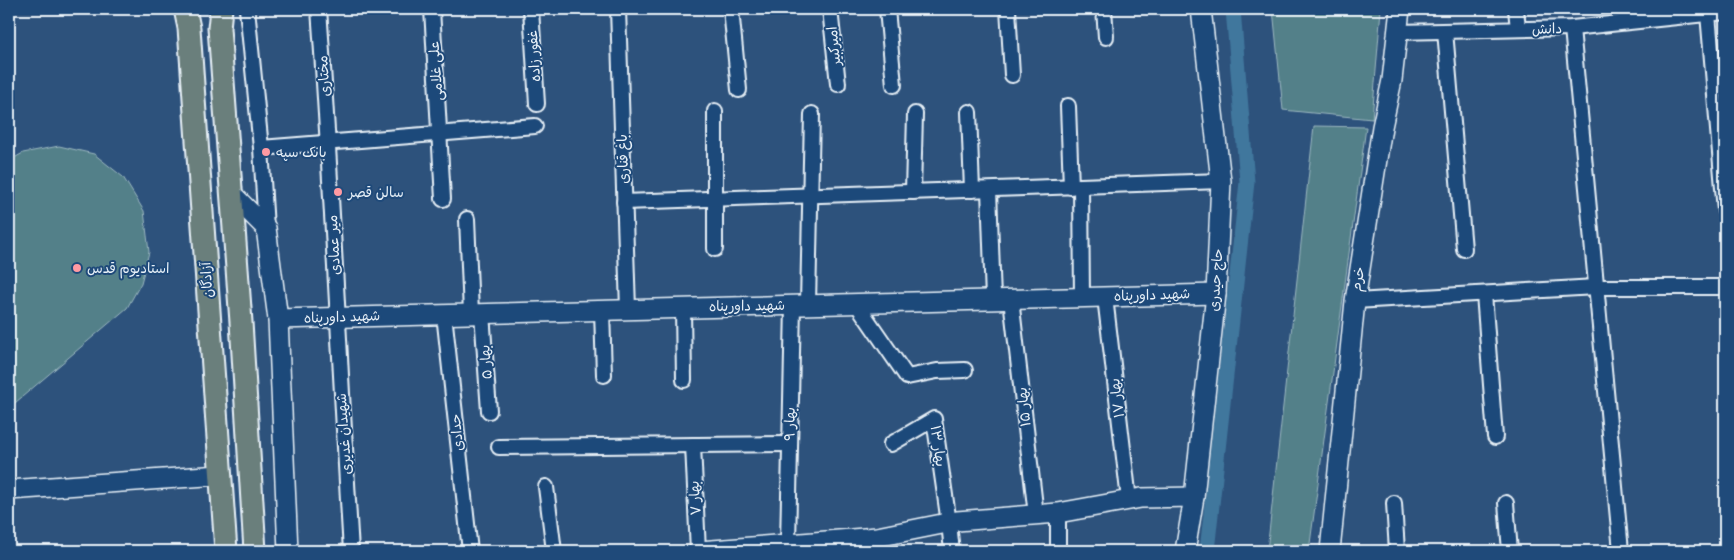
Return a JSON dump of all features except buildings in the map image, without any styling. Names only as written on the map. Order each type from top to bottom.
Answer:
[{"type":"main road","points":[[174,9],[187,19]]},
{"type":"main road","points":[[221,9],[220,28],[255,551]]},
{"type":"main road","name":"آزادگان","points":[[187,19],[226,551]]},
{"type":"street","points":[[247,9],[261,148],[266,228],[278,319],[288,551]]},
{"type":"street","name":"مختاری","points":[[319,9],[329,142]]},
{"type":"street","name":"علی غلامی","points":[[432,9],[443,199]]},
{"type":"street","name":"غفور زاده","points":[[531,9],[537,104]]},
{"type":"street","name":"باغ قناری","points":[[618,9],[628,309]]},
{"type":"street","points":[[731,9],[739,90]]},
{"type":"street","name":"امیرکبیر","points":[[830,9],[838,84]]},
{"type":"street","points":[[887,9],[894,85]]},
{"type":"street","points":[[1008,9],[1012,75]]},
{"type":"street","points":[[1104,9],[1106,37]]},
{"type":"street","name":"حاج حیدری","points":[[1185,551],[1194,497],[1216,294],[1221,181],[1201,9]]},
{"type":"street","name":"خرم","points":[[1330,551],[1355,301],[1382,127],[1392,80],[1400,9]]},
{"type":"street","points":[[1516,9],[1518,30]]},
{"type":"street","name":"دانش","points":[[1397,32],[1572,28],[1648,14],[1708,14],[1725,12]]},
{"type":"street","points":[[1708,14],[1725,211]]},
{"type":"street","points":[[1572,28],[1621,551]]},
{"type":"street","points":[[1445,31],[1464,249]]},
{"type":"street","points":[[1068,106],[1076,186],[1082,297]]},
{"type":"street","points":[[714,111],[715,249]]},
{"type":"street","points":[[969,112],[972,190]]},
{"type":"street","name":"بهار ۹","points":[[788,544],[790,444],[810,196],[812,114]]},
{"type":"street","points":[[913,192],[915,114]]},
{"type":"street","points":[[261,148],[535,126]]},
{"type":"street","name":"میر عمادی","points":[[329,142],[337,317]]},
{"type":"street","points":[[624,202],[1221,181]]},
{"type":"street","points":[[989,190],[993,300]]},
{"type":"street","points":[[232,194],[266,228]]},
{"type":"street","name":"بهار ۵","points":[[467,219],[490,410]]},
{"type":"street","points":[[1355,301],[1596,287],[1725,287]]},
{"type":"street","name":"شهید داورپناه","points":[[278,319],[1216,294]]},
{"type":"street","points":[[1484,294],[1495,437]]},
{"type":"street","name":"بهار ۱۷","points":[[1106,297],[1129,500]]},
{"type":"street","name":"بهار ۱۵","points":[[1011,299],[1036,515]]},
{"type":"street","points":[[856,303],[907,377],[937,370],[965,370]]},
{"type":"street","points":[[683,308],[684,380]]},
{"type":"street","points":[[602,310],[604,375]]},
{"type":"street","name":"حدادی","points":[[444,314],[470,551]]},
{"type":"street","name":"شهیدان غدیری","points":[[337,317],[351,551]]},
{"type":"street","name":"بهار ۱۳","points":[[891,444],[934,419],[949,523]]},
{"type":"street","points":[[499,447],[790,444]]},
{"type":"street","name":"بهار ۷","points":[[693,445],[699,551]]},
{"type":"street","points":[[9,490],[220,475]]},
{"type":"street","points":[[546,487],[554,551]]},
{"type":"street","points":[[699,551],[788,544],[810,547],[878,544],[949,523],[1058,513],[1140,498],[1194,497]]},
{"type":"street","points":[[1394,503],[1397,551]]},
{"type":"street","points":[[1506,503],[1510,551]]},
{"type":"street","points":[[1058,513],[1058,551]]},
{"type":"street","points":[[949,523],[952,551]]},
{"type":"green space","points":[[1273,9],[1381,9],[1372,119],[1283,110]]},
{"type":"green space","points":[[1314,126],[1366,127],[1309,551],[1267,551]]},
{"type":"green space","name":"استادیوم قدس","points":[[59,146],[94,154],[123,177],[144,211],[149,252],[141,283],[127,308],[9,408],[9,161],[23,153]]},
{"type":"waterway","points":[[1207,551],[1247,182],[1233,9]]},
{"type":"place","name":"بانک سپه","points":[[266,152]]},
{"type":"place","name":"سالن قصر","points":[[338,192]]},
{"type":"place","name":"استادیوم قدس","points":[[77,268]]}]
